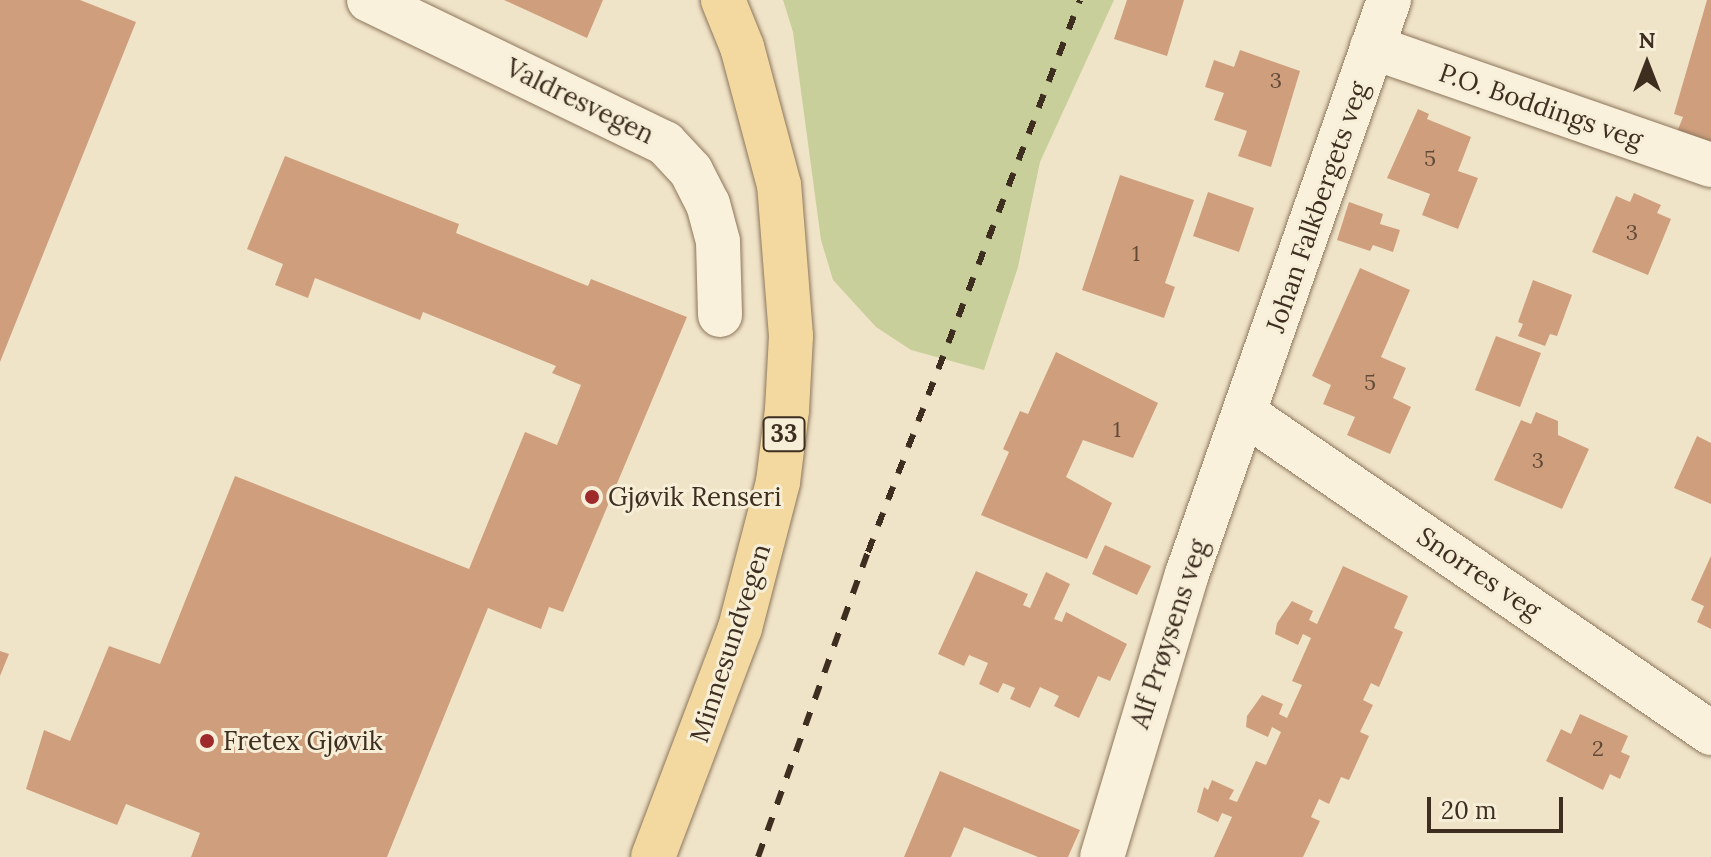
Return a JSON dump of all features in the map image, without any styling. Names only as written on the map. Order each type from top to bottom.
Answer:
[{"type":"main road","name":"Minnesundvegen","points":[[653,857],[740,628],[778,482],[787,410],[791,336],[779,185],[742,47],[723,0]]},
{"type":"street","name":"Valdresvegen","points":[[369,0],[665,143],[691,171],[708,204],[718,242],[720,315]]},
{"type":"street","name":"Johan Falkbergets veg","points":[[1247,415],[1389,0]]},
{"type":"street","name":"P.O. Boddings veg","points":[[1372,47],[1711,165]]},
{"type":"street","name":"Snorres veg","points":[[1247,415],[1711,733]]},
{"type":"street","name":"Alf Prøysens veg","points":[[1102,857],[1187,574],[1247,415]]},
{"type":"green space","points":[[783,0],[1114,0],[1040,162],[1018,267],[984,370],[911,350],[876,327],[833,280],[821,240],[793,32]]},
{"type":"building","points":[[0,0],[80,0],[136,22],[0,362]]},
{"type":"building","points":[[504,0],[603,0],[587,38]]},
{"type":"building","points":[[1127,0],[1184,0],[1167,56],[1114,39]]},
{"type":"building","points":[[1707,0],[1711,0],[1711,150],[1675,137],[1683,117],[1674,114]]},
{"type":"building","points":[[1240,50],[1300,71],[1271,167],[1238,156],[1247,131],[1214,120],[1224,93],[1205,87],[1214,60],[1234,67]]},
{"type":"building","points":[[1418,109],[1429,114],[1427,119],[1471,137],[1458,171],[1478,178],[1458,229],[1422,215],[1430,194],[1387,178]]},
{"type":"building","points":[[285,156],[459,224],[456,233],[588,286],[591,279],[687,317],[563,612],[549,607],[541,629],[488,608],[387,857],[191,857],[200,833],[126,804],[117,825],[26,789],[44,730],[70,741],[109,646],[160,664],[235,476],[469,569],[525,432],[557,445],[581,385],[552,373],[556,366],[423,312],[420,320],[315,278],[308,298],[275,285],[283,264],[247,249]]},
{"type":"building","points":[[1120,175],[1194,200],[1165,283],[1175,287],[1164,318],[1082,290]]},
{"type":"building","points":[[1208,192],[1254,208],[1239,252],[1193,236]]},
{"type":"building","points":[[1634,193],[1661,205],[1657,213],[1671,219],[1648,275],[1592,252],[1616,196],[1630,202]]},
{"type":"building","points":[[1349,202],[1383,214],[1380,224],[1400,230],[1393,252],[1373,245],[1370,251],[1337,240]]},
{"type":"building","points":[[1360,268],[1410,290],[1381,357],[1406,368],[1393,398],[1411,407],[1390,454],[1347,435],[1355,417],[1323,404],[1331,385],[1312,376]]},
{"type":"building","points":[[1533,280],[1572,295],[1557,336],[1550,334],[1545,346],[1518,336],[1523,324],[1518,322]]},
{"type":"building","points":[[1496,336],[1541,353],[1520,407],[1475,390]]},
{"type":"building","points":[[1056,352],[1158,403],[1133,458],[1083,440],[1066,477],[1112,503],[1087,559],[981,515],[1009,452],[1003,449],[1020,411],[1028,414]]},
{"type":"building","points":[[1536,412],[1558,421],[1558,435],[1589,449],[1562,509],[1494,480],[1521,420],[1531,424]]},
{"type":"building","points":[[1697,436],[1711,443],[1711,504],[1674,488]]},
{"type":"building","points":[[1105,545],[1151,566],[1137,595],[1092,574]]},
{"type":"building","points":[[1711,556],[1711,629],[1697,622],[1704,606],[1691,600]]},
{"type":"building","points":[[1343,566],[1408,596],[1394,628],[1403,632],[1379,687],[1371,683],[1363,700],[1373,705],[1360,732],[1369,736],[1349,780],[1341,777],[1329,804],[1319,799],[1311,817],[1320,821],[1303,857],[1214,857],[1232,817],[1222,813],[1218,822],[1197,812],[1204,787],[1208,790],[1212,780],[1234,790],[1229,799],[1237,802],[1256,761],[1266,765],[1281,732],[1272,727],[1268,737],[1246,727],[1247,716],[1262,695],[1283,704],[1279,714],[1287,718],[1302,685],[1292,681],[1311,638],[1303,634],[1298,645],[1275,634],[1277,623],[1292,601],[1313,611],[1309,620],[1317,624]]},
{"type":"building","points":[[976,571],[1028,594],[1023,605],[1030,608],[1046,572],[1070,584],[1054,619],[1062,622],[1066,612],[1127,644],[1110,681],[1098,676],[1079,718],[1054,706],[1059,696],[1040,687],[1030,708],[1010,699],[1015,688],[1003,683],[998,693],[979,684],[988,663],[969,655],[964,666],[938,654]]},
{"type":"building","points":[[0,651],[9,654],[0,676]]},
{"type":"building","points":[[1580,714],[1628,736],[1621,752],[1630,756],[1620,779],[1610,774],[1603,790],[1546,761],[1561,729],[1571,734]]},
{"type":"building","points":[[940,771],[1080,830],[1068,857],[1038,857],[964,827],[951,857],[904,857]]},
{"type":"railway","points":[[758,857],[868,552],[1080,0]]},
{"type":"place","name":"Gjøvik Renseri","points":[[592,497]]},
{"type":"place","name":"Fretex Gjøvik","points":[[207,741]]}]
